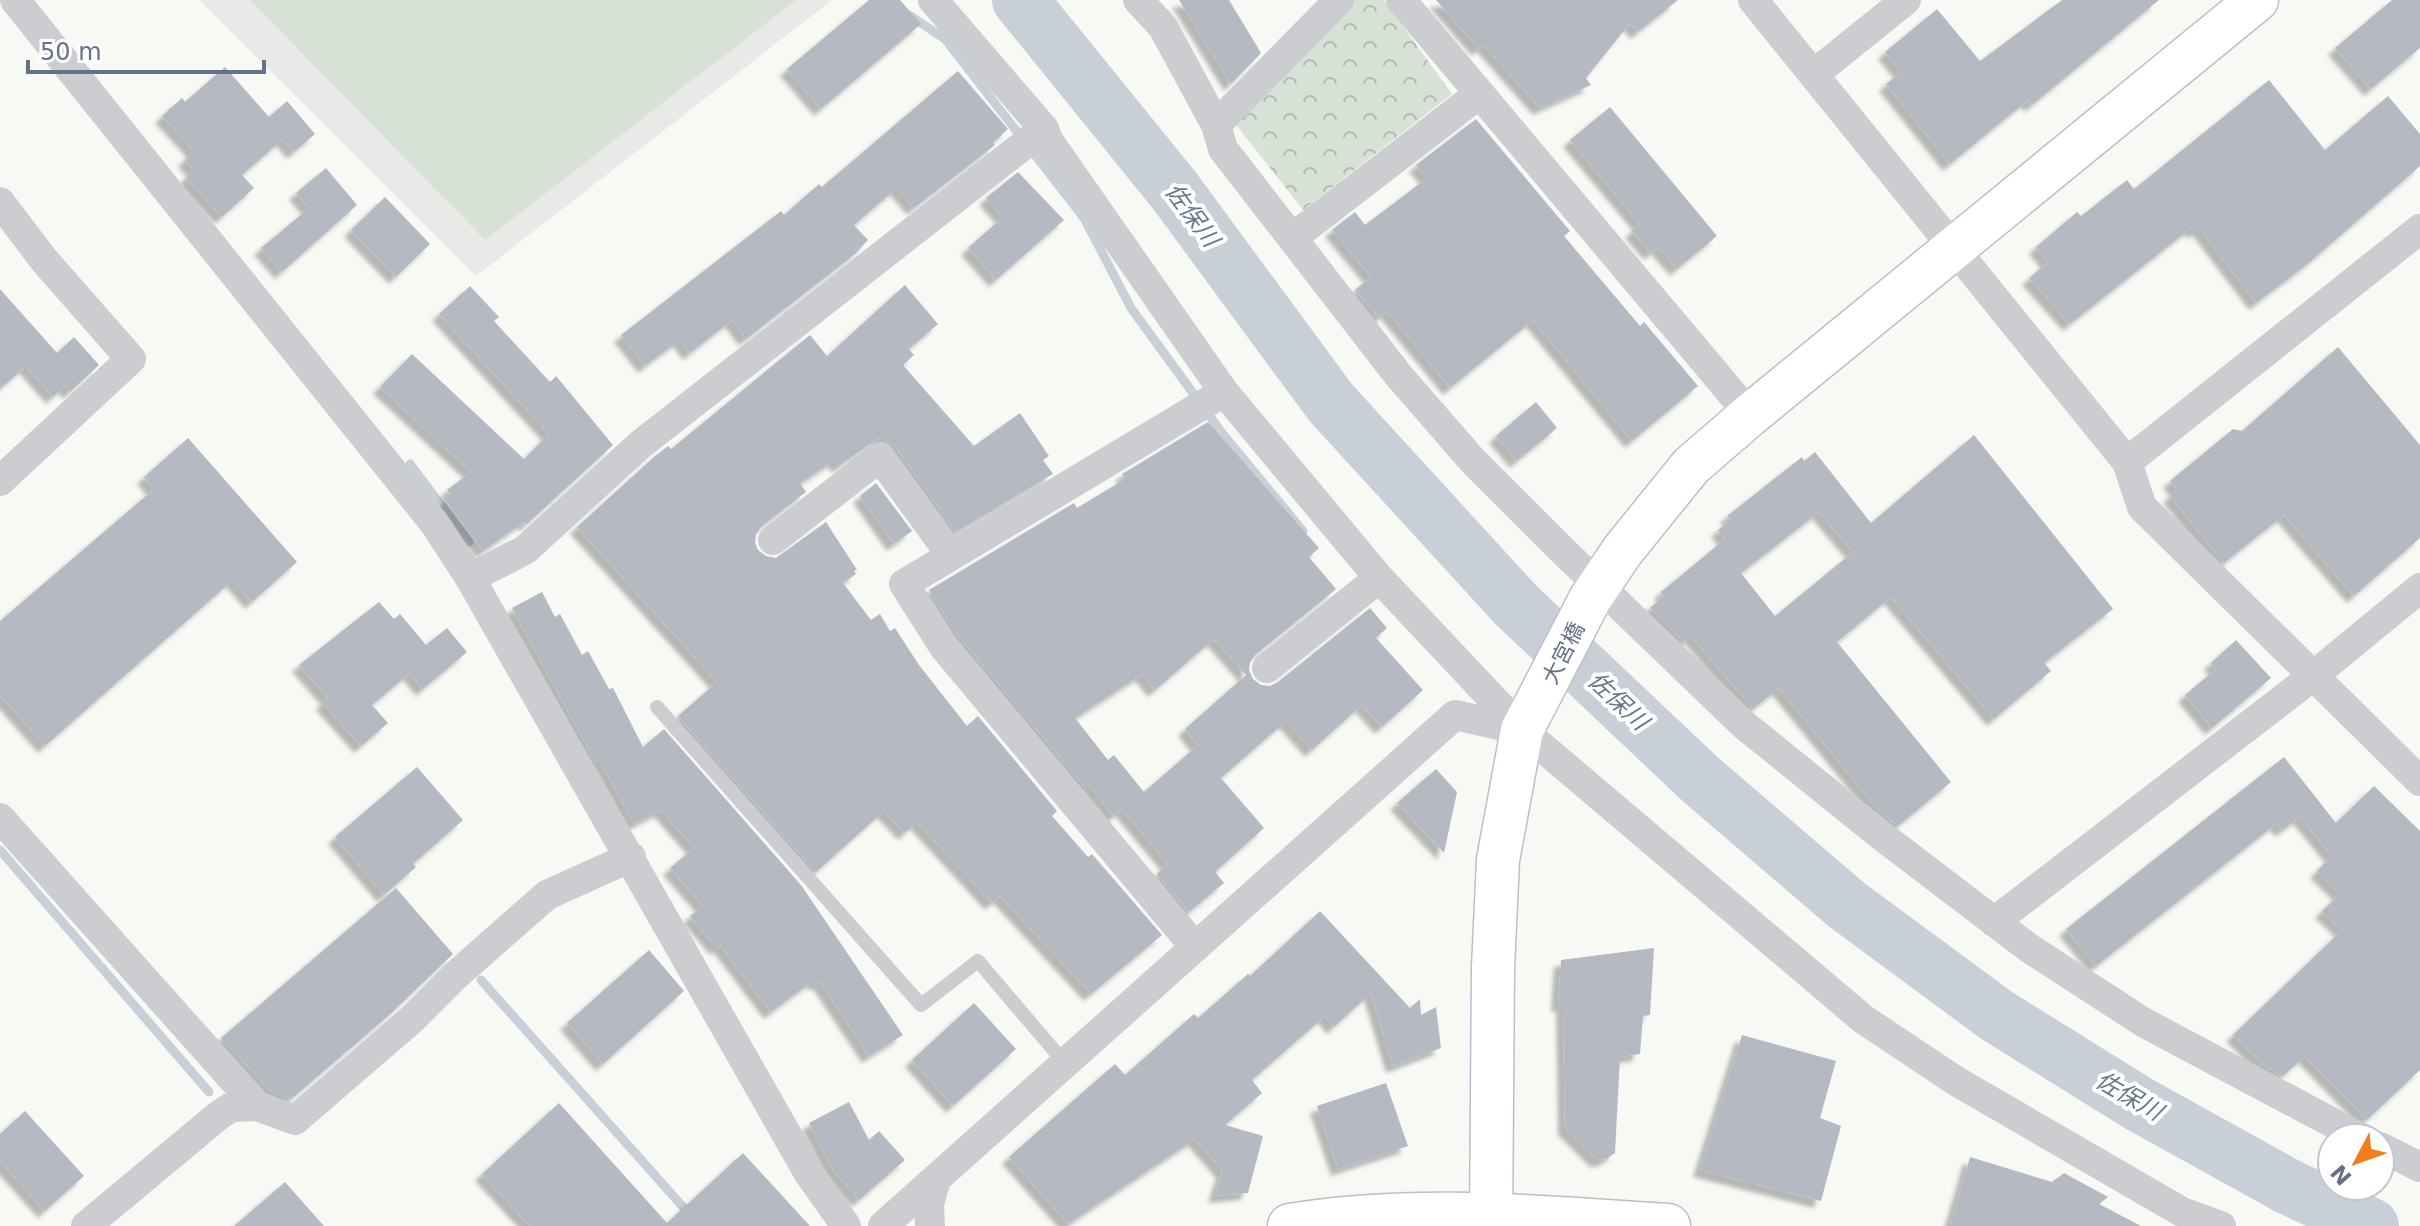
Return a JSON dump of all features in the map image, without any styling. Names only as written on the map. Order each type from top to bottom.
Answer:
[{"type":"highway","points":[[1290,1226],[1335,1218],[1668,1226]]},
{"type":"street","points":[[15,0],[425,512],[470,578],[808,1172],[846,1226]]},
{"type":"street","points":[[933,0],[1044,129],[1048,140],[1224,392],[1379,578],[1529,718],[1863,1019],[1969,1089],[2182,1212],[2221,1226]]},
{"type":"street","points":[[1138,0],[1163,27],[1216,125],[1223,149],[1399,376],[1594,592],[1743,724],[1878,833],[2029,948],[2143,1022],[2331,1122]]},
{"type":"street","points":[[1216,125],[1339,0]]},
{"type":"street","points":[[1401,0],[1750,415]]},
{"type":"street","points":[[1753,0],[2127,462],[2142,507],[2420,781]]},
{"type":"street","points":[[1814,74],[1906,0]]},
{"type":"street","name":"大宮橋","points":[[1491,1220],[1493,968],[1498,860],[1529,718],[1594,592],[1623,550],[1691,466],[2257,0]]},
{"type":"street","points":[[1292,238],[1479,94]]},
{"type":"street","points":[[470,578],[525,550],[641,444],[1044,129]]},
{"type":"street","points":[[0,202],[44,260],[131,359],[0,481]]},
{"type":"street","points":[[2127,462],[2420,229]]},
{"type":"street","points":[[1195,947],[944,647],[904,584],[1224,392]]},
{"type":"street","points":[[773,540],[880,457],[951,555]]},
{"type":"street","points":[[1267,668],[1379,578]]},
{"type":"street","points":[[1994,922],[2313,676],[2420,588]]},
{"type":"street","points":[[883,1226],[1455,715],[1529,718]]},
{"type":"street","points":[[0,818],[257,1106]]},
{"type":"street","points":[[86,1226],[231,1107],[257,1106],[295,1120],[411,1020],[455,976],[547,895],[631,857]]},
{"type":"street","points":[[2396,1155],[2420,1167]]},
{"type":"street","points":[[930,1226],[929,1204],[936,1179]]},
{"type":"lane","points":[[657,707],[921,1005],[978,961],[1064,1062]]},
{"type":"shaded area","points":[[199,0],[832,0],[476,276]]},
{"type":"green space","points":[[250,0],[796,0],[485,240]]},
{"type":"green space","points":[[1353,0],[1384,0],[1452,94],[1303,210],[1233,121]]},
{"type":"building","points":[[869,0],[900,0],[921,24],[821,109],[787,69]]},
{"type":"building","points":[[1179,0],[1229,0],[1261,53],[1231,84]]},
{"type":"building","points":[[1436,0],[1678,0],[1638,32],[1630,23],[1586,78],[1591,85],[1540,108],[1483,44],[1479,49]]},
{"type":"building","points":[[2062,0],[2159,0],[2032,105],[2028,100],[1950,164],[1886,84],[1901,72],[1885,52],[1937,9],[1980,61]]},
{"type":"building","points":[[2392,0],[2420,0],[2420,48],[2371,89],[2335,48]]},
{"type":"building","points":[[225,67],[269,117],[287,101],[315,134],[294,152],[283,139],[242,175],[254,188],[222,217],[186,178],[194,170],[185,160],[194,151],[162,116],[182,98],[185,102]]},
{"type":"building","points":[[958,71],[1008,129],[993,143],[995,145],[914,208],[897,188],[854,225],[868,240],[855,254],[746,339],[732,320],[690,353],[680,340],[645,366],[621,335],[781,211],[784,215],[819,184],[822,187]]},
{"type":"building","points":[[2269,80],[2325,150],[2388,96],[2420,134],[2420,166],[2310,262],[2256,303],[2199,228],[2195,232],[2191,228],[2070,324],[2029,278],[2048,262],[2036,247],[2077,212],[2081,216],[2127,180],[2134,189]]},
{"type":"building","points":[[1610,107],[1717,236],[1677,269],[1658,247],[1651,253],[1632,231],[1640,224],[1570,140]]},
{"type":"building","points":[[1476,119],[1570,231],[1564,236],[1640,326],[1644,322],[1698,386],[1632,441],[1533,320],[1450,388],[1387,311],[1379,318],[1355,290],[1371,277],[1332,230],[1355,212],[1365,225],[1427,178],[1416,165]]},
{"type":"building","points":[[326,168],[357,205],[282,272],[261,248],[309,208],[296,193]]},
{"type":"building","points":[[1018,172],[1064,220],[996,280],[968,248],[1003,217],[986,198]]},
{"type":"building","points":[[385,197],[430,244],[396,277],[351,230]]},
{"type":"building","points":[[905,285],[938,324],[909,349],[914,355],[903,365],[974,446],[1020,413],[1049,456],[1043,460],[1053,474],[956,532],[895,446],[877,439],[839,466],[835,460],[800,483],[806,492],[762,526],[756,534],[755,543],[766,556],[776,558],[826,522],[857,570],[843,583],[871,620],[880,614],[890,631],[895,628],[919,665],[967,726],[978,716],[1057,811],[1052,816],[1088,857],[1092,854],[1162,935],[1091,994],[1000,896],[992,903],[917,822],[905,833],[884,811],[816,872],[678,716],[717,682],[577,527],[653,458],[668,446],[671,449],[810,335],[827,356]]},
{"type":"building","points":[[470,286],[499,317],[494,321],[550,382],[556,376],[613,445],[527,524],[524,522],[483,551],[445,500],[451,495],[447,490],[471,472],[380,387],[412,354],[524,459],[549,434],[439,314]]},
{"type":"building","points":[[0,289],[57,353],[74,337],[99,365],[70,392],[65,386],[53,397],[26,366],[0,389]]},
{"type":"building","points":[[2338,347],[2420,445],[2420,538],[2354,596],[2284,515],[2224,563],[2170,496],[2177,490],[2170,481],[2233,429],[2242,431]]},
{"type":"building","points":[[1536,402],[1557,428],[1517,461],[1496,436]]},
{"type":"building","points":[[1208,422],[1319,548],[1309,557],[1336,589],[1256,654],[1249,670],[1253,679],[1261,685],[1270,686],[1278,682],[1370,608],[1387,628],[1376,638],[1423,690],[1382,727],[1362,705],[1312,750],[1286,721],[1221,778],[1264,828],[1215,872],[1224,883],[1189,912],[1157,874],[1168,864],[1122,809],[1114,816],[1088,784],[1085,787],[957,634],[929,590],[1074,503],[1077,508],[1125,479],[1122,474]],"holes":[[[1214,639],[1246,675],[1185,729],[1198,745],[1144,792],[1114,755],[1108,760],[1075,718],[1142,674],[1155,690]]]},
{"type":"building","points":[[1974,435],[2113,609],[2044,663],[2051,671],[1994,719],[1891,597],[1837,642],[1951,782],[1898,826],[1877,809],[1779,688],[1753,709],[1691,636],[1684,642],[1650,608],[1664,596],[1661,592],[1725,539],[1718,530],[1731,520],[1727,516],[1802,457],[1804,461],[1815,452],[1871,523]],"holes":[[[1819,512],[1853,552],[1775,616],[1741,573]]]},
{"type":"building","points":[[188,438],[297,562],[252,602],[233,580],[45,746],[0,695],[0,621],[154,489],[144,477]]},
{"type":"building","points":[[876,483],[912,531],[894,544],[860,496]]},
{"type":"building","points":[[542,592],[555,617],[560,614],[582,655],[588,651],[609,689],[613,688],[643,747],[664,729],[801,885],[903,1035],[869,1056],[820,982],[816,984],[814,980],[771,1012],[720,945],[717,948],[690,916],[703,906],[670,868],[694,848],[661,810],[634,824],[599,759],[595,761],[512,608]]},
{"type":"building","points":[[379,602],[394,619],[400,614],[426,645],[447,628],[467,652],[423,689],[410,673],[372,705],[388,723],[361,746],[323,703],[328,698],[299,665]]},
{"type":"building","points":[[2236,640],[2271,678],[2212,728],[2185,695],[2216,669],[2211,663]]},
{"type":"building","points":[[2284,757],[2336,823],[2374,786],[2420,831],[2420,1070],[2367,1120],[2305,1056],[2283,1076],[2265,1066],[2233,1035],[2342,930],[2322,911],[2340,894],[2317,871],[2332,856],[2300,817],[2282,830],[2277,823],[2096,966],[2066,929]]},
{"type":"building","points":[[417,767],[463,820],[413,864],[416,867],[384,895],[335,837]]},
{"type":"building","points":[[1436,769],[1457,792],[1444,853],[1397,803]]},
{"type":"building","points":[[396,888],[453,954],[388,1016],[291,1099],[272,1092],[221,1038]]},
{"type":"building","points":[[1320,911],[1410,1008],[1420,999],[1421,1015],[1436,1007],[1441,1048],[1393,1066],[1371,993],[1334,1027],[1325,1016],[1252,1080],[1262,1093],[1225,1125],[1263,1136],[1248,1193],[1215,1196],[1223,1171],[1195,1139],[1068,1224],[1009,1157],[1115,1064],[1125,1075],[1194,1014],[1198,1018],[1248,974],[1250,976]]},
{"type":"building","points":[[1654,948],[1650,1015],[1643,1016],[1640,1054],[1620,1057],[1615,1153],[1597,1160],[1565,1128],[1563,1004],[1558,1005],[1561,960]]},
{"type":"building","points":[[649,950],[684,991],[603,1064],[567,1023]]},
{"type":"building","points":[[974,1003],[1016,1049],[953,1106],[912,1060]]},
{"type":"building","points":[[1742,1035],[1836,1061],[1820,1118],[1841,1126],[1821,1201],[1700,1170]]},
{"type":"building","points":[[1386,1083],[1408,1146],[1338,1169],[1317,1106]]},
{"type":"building","points":[[849,1102],[869,1140],[879,1131],[905,1160],[859,1200],[833,1170],[809,1123]]},
{"type":"building","points":[[559,1103],[667,1223],[743,1153],[810,1226],[530,1226],[482,1174]]},
{"type":"building","points":[[25,1111],[84,1176],[45,1211],[0,1161],[0,1134]]},
{"type":"building","points":[[1970,1157],[2052,1182],[2064,1173],[2108,1197],[2099,1204],[2141,1226],[1950,1226]]},
{"type":"building","points":[[285,1182],[324,1226],[234,1226]]},
{"type":"waterway","name":"佐保川","points":[[1020,0],[1174,190],[1331,403],[1516,605],[1700,779],[1847,905],[1996,1015],[2139,1104],[2287,1186],[2371,1226]]},
{"type":"waterway","points":[[909,15],[945,39],[1084,218],[1131,308],[1222,433],[1303,531]]},
{"type":"waterway","points":[[410,464],[469,542]]},
{"type":"waterway","points":[[0,850],[209,1092]]},
{"type":"waterway","points":[[481,980],[700,1226]]}]
